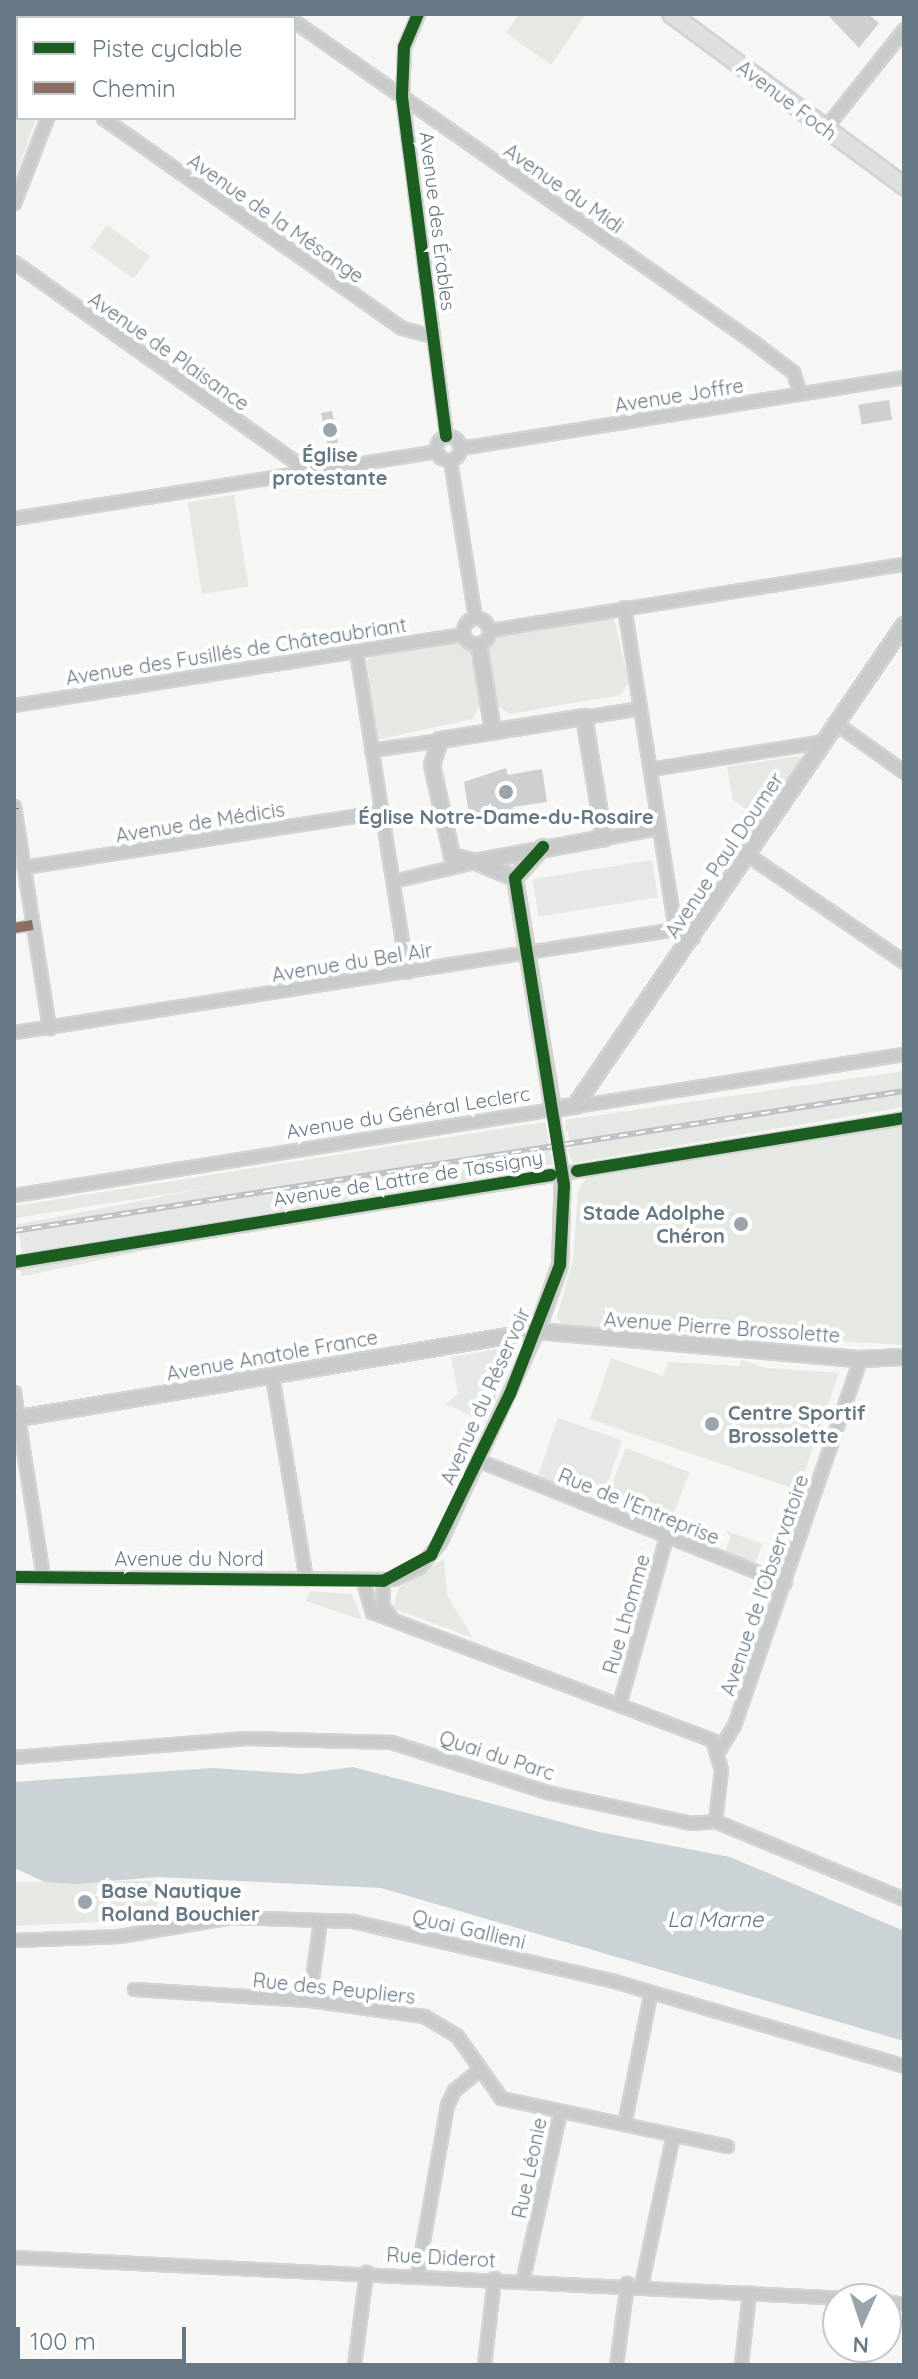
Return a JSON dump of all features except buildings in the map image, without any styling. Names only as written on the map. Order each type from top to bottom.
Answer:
[{"type":"main road","name":"Avenue Foch","points":[[671,14],[904,186]]},
{"type":"street","name":"Avenue des Érables","points":[[418,14],[404,47],[402,97],[446,436]]},
{"type":"street","name":"Avenue du Midi","points":[[296,23],[752,341],[793,372],[800,394]]},
{"type":"street","points":[[825,128],[904,29]]},
{"type":"street","points":[[14,203],[46,120]]},
{"type":"street","name":"Avenue de la Mésange","points":[[106,120],[402,328],[432,336]]},
{"type":"street","name":"Avenue de Plaisance","points":[[14,262],[295,462],[299,472]]},
{"type":"street","name":"Avenue Joffre","points":[[460,448],[904,377]]},
{"type":"street","points":[[436,451],[446,436],[460,448],[450,460]]},
{"type":"street","points":[[14,518],[436,451],[450,460],[475,618],[490,630]]},
{"type":"street","points":[[493,731],[479,645],[490,630],[904,564]]},
{"type":"street","points":[[624,607],[675,929],[693,937]]},
{"type":"street","points":[[475,618],[463,634],[479,645]]},
{"type":"street","name":"Avenue Paul Doumer","points":[[575,1106],[904,625]]},
{"type":"street","name":"Avenue des Fusillés de Châteaubriant","points":[[14,705],[463,634]]},
{"type":"street","points":[[356,651],[407,972]]},
{"type":"street","points":[[371,750],[640,708]]},
{"type":"street","points":[[584,717],[604,838]]},
{"type":"street","points":[[837,724],[904,772]]},
{"type":"street","points":[[440,740],[432,765],[445,846],[452,856],[515,878],[543,847]]},
{"type":"street","points":[[650,769],[825,741]]},
{"type":"street","points":[[14,808],[49,1028]]},
{"type":"street","name":"Avenue de Médicis","points":[[24,867],[381,812]]},
{"type":"street","points":[[393,881],[543,847],[658,828]]},
{"type":"street","points":[[748,855],[904,962]]},
{"type":"street","name":"Avenue du Réservoir","points":[[363,1581],[383,1581],[431,1555],[480,1461],[537,1331],[560,1265],[563,1173],[515,878]]},
{"type":"street","points":[[14,928],[33,925]]},
{"type":"street","name":"Avenue du Bel Air","points":[[14,1032],[675,929]]},
{"type":"street","name":"Avenue du Général Leclerc","points":[[14,1195],[904,1054]]},
{"type":"street","name":"Avenue de Lattre de Tassigny","points":[[14,1262],[904,1118]]},
{"type":"street","name":"Avenue Pierre Brossolette","points":[[537,1331],[860,1359],[904,1357]]},
{"type":"street","name":"Avenue Anatole France","points":[[16,1419],[537,1331]]},
{"type":"street","name":"Avenue de l'Observatoire","points":[[715,1821],[717,1753],[734,1725],[860,1359]]},
{"type":"street","points":[[272,1376],[306,1579]]},
{"type":"street","points":[[14,1392],[43,1578]]},
{"type":"street","name":"Rue de l'Entreprise","points":[[480,1461],[785,1583]]},
{"type":"street","name":"Rue Lhomme","points":[[620,1701],[666,1537]]},
{"type":"street","name":"Avenue du Nord","points":[[14,1577],[363,1581]]},
{"type":"street","points":[[363,1581],[372,1612],[620,1701],[712,1740],[717,1753]]},
{"type":"street","points":[[383,1581],[382,1605],[396,1622]]},
{"type":"street","name":"Quai du Parc","points":[[14,1757],[166,1748],[186,1740],[354,1736],[431,1752],[547,1792],[691,1823],[715,1821],[904,1899]]},
{"type":"street","name":"Quai Gallieni","points":[[14,1940],[119,1936],[231,1917],[353,1921],[500,1953],[904,2066]]},
{"type":"street","points":[[309,2000],[320,1921]]},
{"type":"street","name":"Rue des Peupliers","points":[[134,1989],[309,2000],[424,2016],[457,2036],[501,2098],[727,2146]]},
{"type":"street","points":[[624,2124],[650,1995]]},
{"type":"street","points":[[417,2275],[447,2105],[454,2090],[480,2069]]},
{"type":"street","name":"Rue Léonie","points":[[523,2278],[560,2111]]},
{"type":"street","points":[[641,2285],[673,2135]]},
{"type":"street","name":"Rue Diderot","points":[[14,2257],[627,2283],[822,2296]]},
{"type":"street","points":[[354,2365],[366,2272]]},
{"type":"street","points":[[484,2365],[494,2278]]},
{"type":"street","points":[[616,2365],[627,2283]]},
{"type":"street","points":[[741,2365],[749,2292]]},
{"type":"shaded area","points":[[519,14],[586,14],[551,65],[506,33]]},
{"type":"shaded area","points":[[14,68],[16,120],[35,120],[14,181]]},
{"type":"shaded area","points":[[107,225],[150,256],[133,279],[91,248]]},
{"type":"shaded area","points":[[234,495],[249,587],[202,594],[188,502]]},
{"type":"shaded area","points":[[613,614],[629,683],[620,695],[510,714],[494,703],[486,649],[497,635]]},
{"type":"shaded area","points":[[454,640],[474,653],[481,704],[472,719],[376,740],[367,661],[376,653]]},
{"type":"shaded area","points":[[798,756],[802,760],[761,820],[733,800],[727,767]]},
{"type":"shaded area","points":[[652,860],[658,898],[538,916],[532,879]]},
{"type":"shaded area","points":[[904,1071],[904,1081],[565,1132],[566,1120]]},
{"type":"shaded area","points":[[904,1072],[904,1106],[573,1159],[566,1120]]},
{"type":"shaded area","points":[[904,1097],[904,1107],[573,1163],[567,1149]]},
{"type":"shaded area","points":[[545,1122],[553,1164],[25,1267],[17,1225]]},
{"type":"shaded area","points":[[545,1122],[547,1134],[16,1218],[14,1206]]},
{"type":"shaded area","name":"Stade Adolphe Chéron","points":[[904,1126],[904,1345],[562,1325],[557,1317],[573,1260],[578,1190],[586,1178]]},
{"type":"shaded area","points":[[550,1150],[553,1164],[22,1277],[19,1263]]},
{"type":"shaded area","points":[[510,1347],[516,1354],[485,1422],[446,1404],[458,1394],[451,1357]]},
{"type":"shaded area","name":"Centre Sportif Brossolette","points":[[611,1358],[663,1376],[668,1362],[739,1366],[742,1360],[766,1368],[839,1373],[798,1490],[590,1419]]},
{"type":"shaded area","points":[[558,1418],[622,1440],[602,1499],[538,1477]]},
{"type":"shaded area","points":[[626,1448],[689,1472],[670,1522],[607,1497]]},
{"type":"shaded area","points":[[725,1530],[763,1544],[755,1563],[725,1552],[731,1537]]},
{"type":"shaded area","points":[[444,1559],[447,1595],[473,1638],[393,1608],[399,1587]]},
{"type":"shaded area","points":[[310,1591],[352,1594],[362,1620],[306,1601]]},
{"type":"shaded area","name":"Base Nautique Roland Bouchier","points":[[157,1881],[157,1919],[14,1926],[14,1882]]},
{"type":"water","name":"La Marne","points":[[353,1767],[599,1832],[730,1857],[904,1931],[904,2041],[381,1888],[157,1877],[77,1884],[45,1882],[14,1868],[14,1782],[213,1768],[301,1774]]},
{"type":"railway","points":[[14,1231],[904,1091]]},
{"type":"marked path","points":[[14,928],[33,925]]},
{"type":"cycle path","points":[[418,14],[404,47],[402,97],[446,436]]},
{"type":"cycle path","points":[[14,1577],[383,1581],[431,1555],[510,1394],[560,1265],[564,1185],[515,878],[543,847]]},
{"type":"cycle path","points":[[577,1171],[904,1118]]},
{"type":"cycle path","points":[[14,1262],[551,1175]]},
{"type":"place","name":"Église protestante","points":[[330,430]]},
{"type":"place","name":"Église Notre-Dame-du-Rosaire","points":[[506,792]]},
{"type":"place","name":"Stade Adolphe Chéron","points":[[741,1224]]},
{"type":"place","name":"Centre Sportif Brossolette","points":[[712,1424]]},
{"type":"place","name":"Base Nautique Roland Bouchier","points":[[85,1902]]}]
